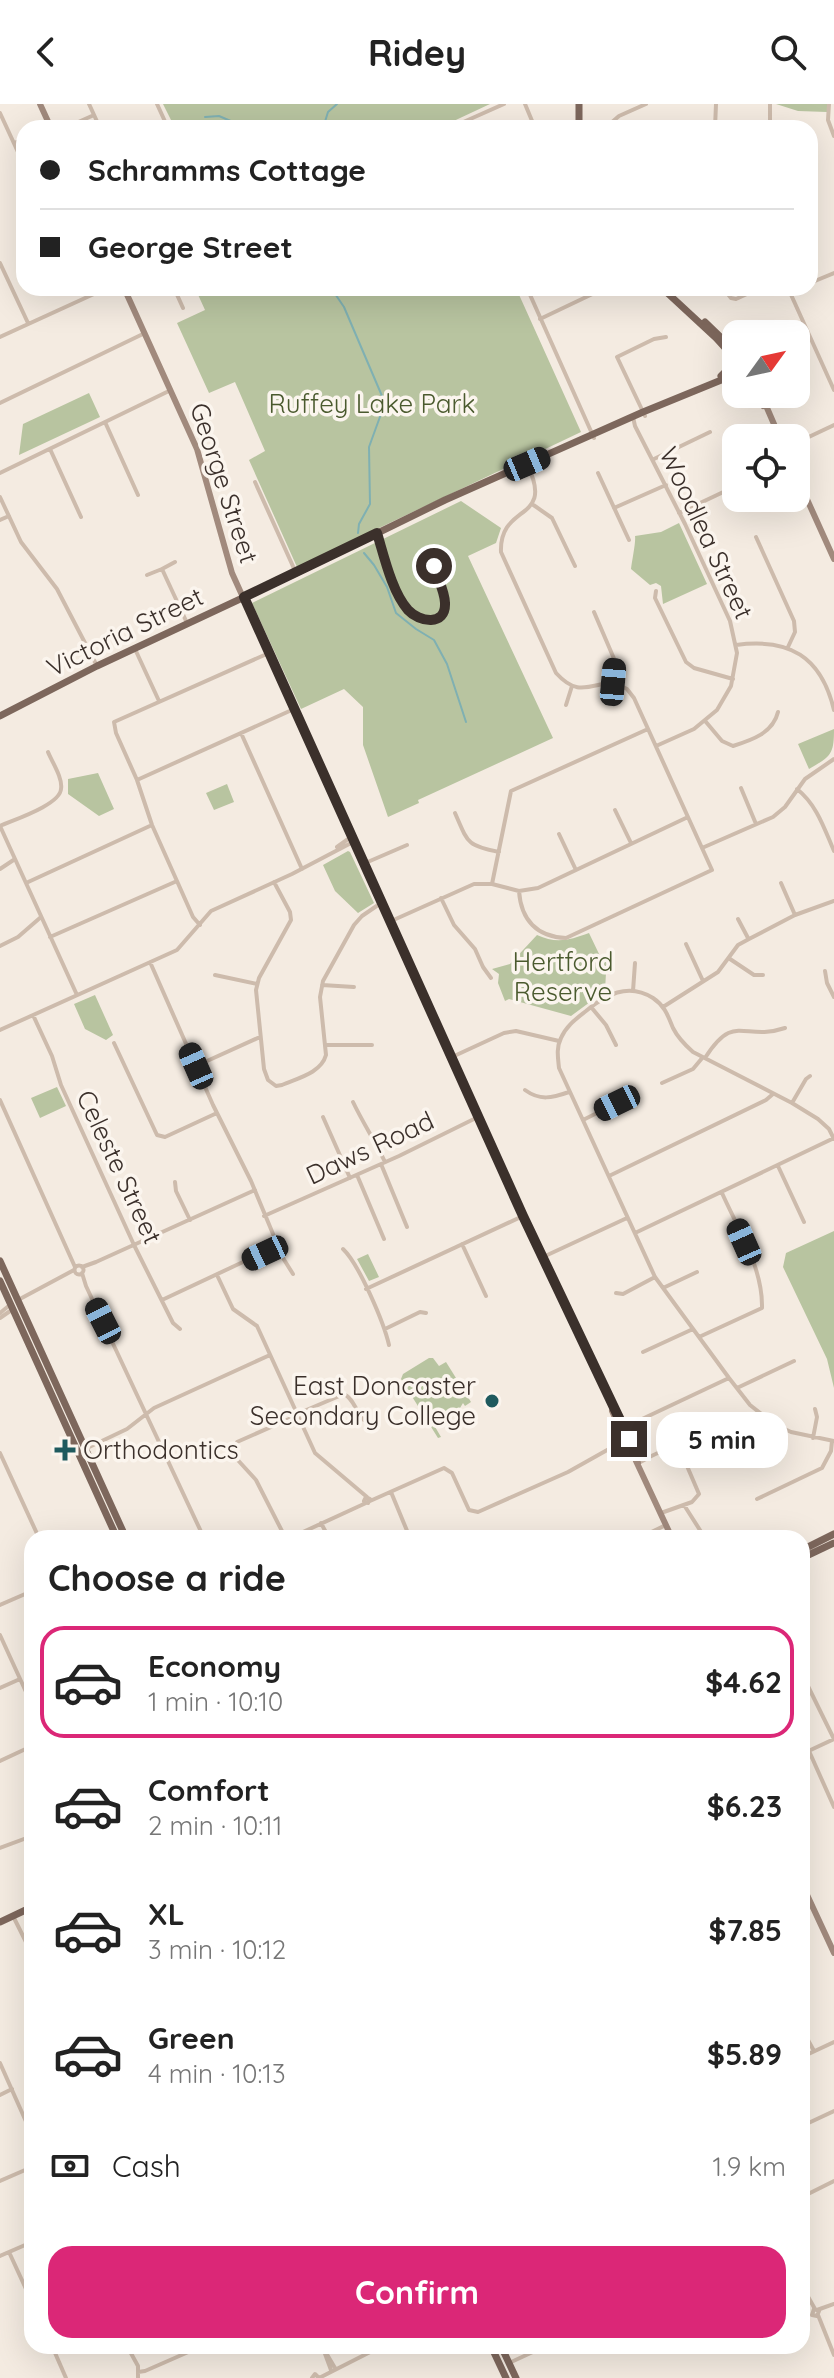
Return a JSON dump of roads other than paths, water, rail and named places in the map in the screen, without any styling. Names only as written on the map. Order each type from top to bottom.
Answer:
[{"type":"main road","name":"George Street","points":[[128,296],[197,449],[228,562],[389,922],[668,1530]]},
{"type":"main road","points":[[671,296],[707,323],[722,341]]},
{"type":"main road","name":"Victoria Street","points":[[670,402],[721,376]]},
{"type":"main road","name":"Victoria Street","points":[[0,716],[97,666],[377,533],[722,380]]},
{"type":"main road","points":[[764,408],[771,418]]},
{"type":"main road","points":[[765,408],[774,424]]},
{"type":"main road","points":[[810,506],[834,559]]},
{"type":"main road","points":[[0,1261],[14,1304],[113,1530]]},
{"type":"main road","points":[[0,1281],[14,1304],[122,1530]]},
{"type":"main road","points":[[810,1552],[834,1534]]},
{"type":"main road","points":[[810,1548],[834,1543]]},
{"type":"main road","points":[[810,1901],[834,1953]]},
{"type":"main road","points":[[0,1922],[24,1911]]},
{"type":"main road","points":[[495,2354],[506,2378]]},
{"type":"main road","points":[[505,2354],[516,2378]]},
{"type":"street","points":[[89,104],[96,120]]},
{"type":"street","points":[[468,120],[504,104]]},
{"type":"street","points":[[614,120],[646,104]]},
{"type":"street","points":[[829,104],[828,120],[834,136]]},
{"type":"street","points":[[0,113],[16,147]]},
{"type":"street","points":[[83,120],[94,115]]},
{"type":"street","points":[[0,263],[28,324]]},
{"type":"street","points":[[0,337],[89,296]]},
{"type":"street","points":[[178,296],[183,308]]},
{"type":"street","points":[[530,296],[593,436]]},
{"type":"street","points":[[540,319],[588,296]]},
{"type":"street","points":[[792,296],[802,320]]},
{"type":"street","points":[[0,403],[145,333]]},
{"type":"street","points":[[644,414],[617,357],[654,339],[666,337]]},
{"type":"street","points":[[810,337],[834,390]]},
{"type":"street","points":[[0,473],[171,390]]},
{"type":"street","name":"Woodlea Street","points":[[634,420],[730,621],[736,645],[733,679],[721,704],[694,729],[656,746]]},
{"type":"street","points":[[105,422],[138,495]]},
{"type":"street","points":[[810,436],[834,425]]},
{"type":"street","points":[[653,460],[710,432]]},
{"type":"street","points":[[50,449],[81,517]]},
{"type":"street","points":[[519,891],[521,908],[535,929],[550,936],[566,938],[712,870],[634,698],[627,689],[613,682],[587,688],[572,686],[556,673],[501,552],[505,528],[532,504],[536,494],[535,481],[527,464]]},
{"type":"street","points":[[598,473],[629,540]]},
{"type":"street","points":[[255,482],[296,573]]},
{"type":"street","points":[[614,508],[666,485]]},
{"type":"street","points":[[679,513],[722,493]]},
{"type":"street","points":[[0,497],[25,549],[57,589],[97,666]]},
{"type":"street","points":[[532,504],[552,518],[575,566]]},
{"type":"street","points":[[0,520],[9,516]]},
{"type":"street","points":[[377,533],[400,598],[409,611],[427,621],[437,620],[443,614],[445,604],[434,566]]},
{"type":"street","points":[[756,537],[794,621],[795,632],[788,647]]},
{"type":"street","points":[[147,575],[175,562]]},
{"type":"street","points":[[162,569],[187,623]]},
{"type":"street","points":[[656,591],[655,598],[686,662],[694,668],[733,679]]},
{"type":"street","points":[[594,612],[615,661],[613,682]]},
{"type":"street","points":[[736,645],[764,642],[788,647],[805,657],[818,672],[834,710]]},
{"type":"street","points":[[135,649],[159,702]]},
{"type":"street","points":[[201,923],[190,909],[152,825],[114,722],[269,653]]},
{"type":"street","points":[[566,705],[572,686]]},
{"type":"street","points":[[137,780],[294,709]]},
{"type":"street","points":[[705,721],[722,741],[733,746],[768,731],[778,712]]},
{"type":"street","points":[[492,884],[511,791],[648,729]]},
{"type":"street","points":[[241,733],[302,869]]},
{"type":"street","points":[[48,752],[60,780],[62,789],[58,797],[0,826],[77,996]]},
{"type":"street","points":[[702,848],[773,817],[785,807],[805,779],[833,762]]},
{"type":"street","points":[[741,788],[756,824]]},
{"type":"street","points":[[797,789],[816,809],[834,851]]},
{"type":"street","points":[[615,810],[631,843]]},
{"type":"street","points":[[455,813],[465,837],[472,845],[499,852]]},
{"type":"street","points":[[389,922],[474,884],[492,884],[519,891],[538,888],[688,817]]},
{"type":"street","points":[[26,883],[152,825]]},
{"type":"street","points":[[559,834],[576,868]]},
{"type":"street","points":[[0,1030],[178,949],[213,910],[302,869],[352,840]]},
{"type":"street","points":[[363,864],[407,845]]},
{"type":"street","points":[[0,869],[15,859]]},
{"type":"street","points":[[51,938],[177,881]]},
{"type":"street","points":[[276,882],[291,915],[290,922],[257,984],[265,1073],[270,1082],[278,1086],[320,1067],[325,1057],[320,997],[322,985],[351,929],[369,911],[382,905]]},
{"type":"street","points":[[781,883],[795,915]]},
{"type":"street","points":[[441,898],[454,925],[475,949],[491,978]]},
{"type":"street","points":[[663,1007],[718,972],[738,945],[795,915],[834,901]]},
{"type":"street","points":[[0,946],[16,939],[42,918]]},
{"type":"street","points":[[738,919],[749,939]]},
{"type":"street","points":[[686,944],[703,981]]},
{"type":"street","points":[[729,959],[754,975],[763,975]]},
{"type":"street","points":[[148,963],[217,1113],[235,1145],[287,1267],[293,1274]]},
{"type":"street","points":[[633,991],[635,963]]},
{"type":"street","points":[[825,971],[834,997]]},
{"type":"street","points":[[215,975],[257,984]]},
{"type":"street","points":[[322,985],[354,987]]},
{"type":"street","points":[[635,1233],[834,1138],[818,1119],[683,1044],[663,1007],[654,998],[633,991],[614,992],[570,1024],[559,1041],[559,1068],[655,1277],[693,1329],[750,1405],[774,1424],[791,1432],[833,1441],[822,1468],[757,1499]]},
{"type":"street","points":[[591,1007],[606,1025],[616,1045]]},
{"type":"street","name":"Celeste Street","points":[[33,1015],[52,1056],[61,1085],[134,1245],[173,1323],[180,1329]]},
{"type":"street","points":[[662,1083],[693,1069],[717,1040],[734,1030],[771,1033],[785,1028]]},
{"type":"street","points":[[452,1057],[504,1033],[516,1031],[559,1041]]},
{"type":"street","points":[[196,1066],[260,1037]]},
{"type":"street","points":[[114,1043],[157,1135],[165,1137],[217,1113]]},
{"type":"street","points":[[325,1045],[372,1045]]},
{"type":"street","points":[[792,1103],[810,1076]]},
{"type":"street","points":[[525,1090],[543,1098],[569,1092]]},
{"type":"street","points":[[609,1176],[773,1094]]},
{"type":"street","points":[[0,1100],[200,1530]]},
{"type":"street","points":[[353,1102],[365,1129],[373,1138],[407,1227]]},
{"type":"street","points":[[583,1120],[617,1103]]},
{"type":"street","points":[[323,1117],[350,1178]]},
{"type":"street","name":"Daws Road","points":[[265,1217],[478,1117]]},
{"type":"street","points":[[778,1166],[804,1222]]},
{"type":"street","points":[[357,1175],[384,1239]]},
{"type":"street","points":[[175,1182],[190,1220]]},
{"type":"street","points":[[0,1315],[63,1277],[255,1190]]},
{"type":"street","points":[[699,1337],[762,1308],[761,1286],[755,1267],[722,1193]]},
{"type":"street","points":[[366,1289],[523,1216]]},
{"type":"street","points":[[542,1257],[627,1218]]},
{"type":"street","points":[[462,1244],[486,1296]]},
{"type":"street","points":[[162,1300],[278,1247]]},
{"type":"street","points":[[343,1249],[351,1258],[366,1289],[389,1345]]},
{"type":"street","points":[[663,1288],[697,1272]]},
{"type":"street","points":[[217,1275],[233,1309],[256,1325],[315,1453],[366,1499]]},
{"type":"street","points":[[616,1293],[623,1294],[655,1277]]},
{"type":"street","points":[[385,1329],[420,1312],[426,1313]]},
{"type":"street","points":[[643,1352],[693,1329]]},
{"type":"street","points":[[85,1449],[125,1431],[147,1413],[270,1355]]},
{"type":"street","points":[[737,1388],[794,1361]]},
{"type":"street","points":[[623,1429],[729,1378]]},
{"type":"street","points":[[280,1530],[256,1480],[234,1455],[233,1448],[237,1442],[344,1394],[364,1420]]},
{"type":"street","points":[[813,1438],[817,1417],[815,1409]]},
{"type":"street","points":[[734,1444],[774,1424]]},
{"type":"street","points":[[305,1530],[366,1499],[444,1468],[453,1475],[469,1510],[476,1513],[559,1472],[574,1468],[626,1440]]},
{"type":"street","points":[[638,1463],[669,1449],[681,1452],[699,1494],[684,1505],[661,1513]]},
{"type":"street","points":[[0,1453],[35,1530]]},
{"type":"street","points":[[389,1492],[406,1530]]},
{"type":"street","points":[[684,1505],[701,1530]]},
{"type":"street","points":[[322,1522],[326,1530]]},
{"type":"street","points":[[656,1530],[666,1525]]},
{"type":"street","points":[[0,1605],[24,1594]]},
{"type":"street","points":[[0,1635],[24,1688]]},
{"type":"street","points":[[0,1688],[20,1679]]},
{"type":"street","points":[[810,1691],[833,1739],[810,1750]]},
{"type":"street","points":[[0,1761],[24,1750]]},
{"type":"street","points":[[810,1758],[834,1807]]},
{"type":"street","points":[[0,1848],[24,1839]]},
{"type":"street","points":[[14,1915],[24,1939]]},
{"type":"street","points":[[810,2053],[834,2042]]},
{"type":"street","points":[[810,2044],[814,2051]]},
{"type":"street","points":[[0,2063],[24,2117]]},
{"type":"street","points":[[0,2095],[12,2089]]},
{"type":"street","points":[[810,2122],[834,2111]]},
{"type":"street","points":[[0,2181],[24,2170]]},
{"type":"street","points":[[810,2193],[834,2181]]},
{"type":"street","points":[[0,2256],[24,2245]]},
{"type":"street","points":[[9,2252],[24,2285]]},
{"type":"street","points":[[810,2301],[834,2355]]},
{"type":"street","points":[[816,2312],[832,2305]]},
{"type":"street","points":[[56,2354],[66,2378]]},
{"type":"street","points":[[131,2354],[139,2375],[185,2354]]},
{"type":"street","points":[[325,2354],[331,2370]]},
{"type":"street","points":[[315,2377],[365,2354]]},
{"type":"street","points":[[509,2363],[528,2354]]},
{"type":"waterway","points":[[326,120],[328,112],[337,104]]},
{"type":"waterway","points":[[205,117],[219,116],[228,120]]},
{"type":"waterway","points":[[336,296],[385,403],[369,447],[370,504],[359,524],[358,533]]},
{"type":"waterway","points":[[364,553],[387,587],[396,613],[434,640],[447,664],[466,722]]},
{"type":"place","name":"East Doncaster Secondary College","points":[[492,1401]]},
{"type":"place","name":"Orthodontics","points":[[65,1450]]},
{"type":"park label","name":"Ruffey Lake Park","points":[[372,404]]},
{"type":"park label","name":"Hertford Reserve","points":[[563,977]]}]
